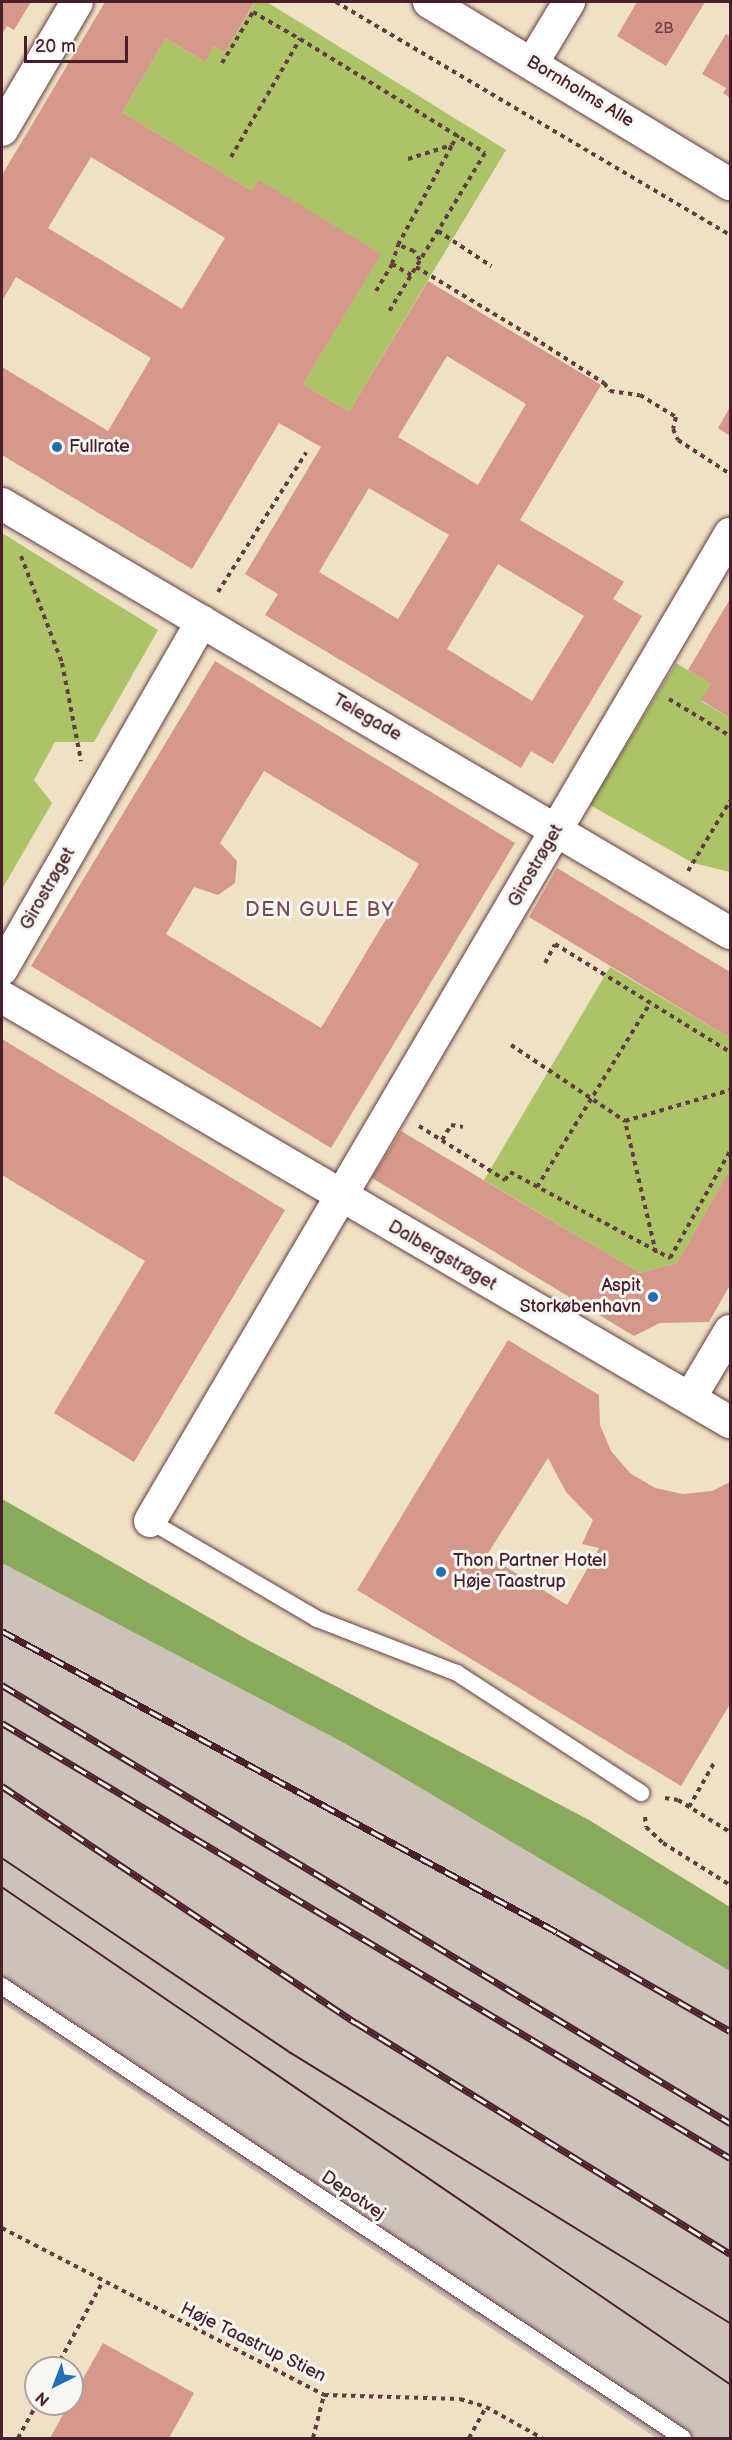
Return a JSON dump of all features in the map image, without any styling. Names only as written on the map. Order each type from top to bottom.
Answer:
[{"type":"street","points":[[2,130],[77,2]]},
{"type":"street","name":"Bornholms Alle","points":[[429,2],[533,62],[730,184]]},
{"type":"street","points":[[533,62],[569,2]]},
{"type":"street","name":"Telegade","points":[[2,504],[730,933]]},
{"type":"street","name":"Girostrøget","points":[[341,1197],[730,534]]},
{"type":"street","name":"Girostrøget","points":[[2,969],[202,621]]},
{"type":"street","name":"Dalbergstrøget","points":[[2,997],[341,1197],[730,1422]]},
{"type":"street","points":[[150,1521],[341,1197]]},
{"type":"street","points":[[690,1398],[730,1331]]},
{"type":"lane","points":[[150,1521],[317,1619],[457,1673],[641,1793]]},
{"type":"lane","name":"Depotvej","points":[[2,1986],[683,2439]]},
{"type":"path","points":[[336,2],[730,235]]},
{"type":"path","points":[[222,63],[253,12],[458,135],[484,153],[388,313]]},
{"type":"path","points":[[231,157],[300,39]]},
{"type":"path","points":[[376,291],[392,264],[398,245],[458,135]]},
{"type":"path","points":[[408,159],[452,145]]},
{"type":"path","points":[[438,231],[491,266]]},
{"type":"path","points":[[398,245],[414,250],[420,260]]},
{"type":"path","points":[[392,264],[411,275]]},
{"type":"path","points":[[416,267],[526,333],[604,383],[610,391],[640,395],[676,417],[673,429],[678,440],[730,474]]},
{"type":"path","points":[[202,621],[306,453]]},
{"type":"path","points":[[2,504],[62,663],[92,813]]},
{"type":"path","points":[[644,684],[730,736]]},
{"type":"path","points":[[672,898],[730,801]]},
{"type":"path","points":[[545,963],[555,944],[730,1052]]},
{"type":"path","points":[[537,1187],[650,1003]]},
{"type":"path","points":[[511,1045],[626,1121],[657,1253]]},
{"type":"path","points":[[626,1121],[730,1090]]},
{"type":"path","points":[[393,1110],[506,1180],[510,1172],[670,1258],[730,1151]]},
{"type":"path","points":[[442,1140],[451,1125],[463,1126]]},
{"type":"path","points":[[689,1807],[714,1762]]},
{"type":"path","points":[[730,1832],[678,1800],[641,1793],[646,1827],[663,1843],[730,1885]]},
{"type":"path","name":"Høje Taastrup Stien","points":[[2,2228],[102,2283],[324,2395],[460,2399],[486,2407],[542,2439]]},
{"type":"path","points":[[62,2356],[102,2283]]},
{"type":"path","points":[[313,2439],[324,2395]]},
{"type":"path","points":[[469,2439],[486,2407]]},
{"type":"path","points":[[18,2439],[30,2416]]},
{"type":"shaded area","points":[[2,1563],[346,1744],[730,1971],[730,2438],[656,2438],[2,2003]]},
{"type":"green space","points":[[251,2],[267,2],[506,150],[349,412],[303,384],[380,254],[259,181],[252,191],[122,112],[166,38],[205,62],[214,46],[225,52],[254,4]]},
{"type":"green space","points":[[2,533],[158,630],[94,742],[55,742],[34,780],[52,803],[2,889]]},
{"type":"green space","points":[[676,663],[711,684],[701,701],[730,718],[730,872],[693,863],[590,805]]},
{"type":"green space","points":[[610,967],[730,1038],[730,1169],[677,1263],[640,1273],[484,1180]]},
{"type":"green space","points":[[2,1499],[250,1641],[589,1820],[730,1907],[730,1971],[346,1744],[2,1563]]},
{"type":"building","points":[[2,2],[31,2],[14,30],[7,26],[2,34]]},
{"type":"building","points":[[105,2],[254,3],[225,52],[214,46],[205,62],[166,38],[122,112],[252,191],[259,180],[381,254],[303,384],[349,412],[428,281],[601,385],[520,520],[624,582],[613,599],[642,616],[553,764],[531,751],[521,768],[265,615],[278,594],[245,574],[321,447],[279,423],[192,569],[2,455],[2,367],[108,431],[151,358],[16,277],[2,301],[2,175]],"holes":[[[91,157],[225,238],[182,309],[48,228]],[[447,356],[526,404],[478,485],[398,437]],[[369,488],[449,535],[398,619],[319,572]],[[498,564],[584,616],[532,701],[447,649]]]},
{"type":"building","points":[[637,2],[705,2],[666,66],[617,36]]},
{"type":"building","points":[[726,34],[730,36],[730,98],[723,93],[726,88],[702,74]]},
{"type":"building","points":[[730,407],[730,436],[718,428]]},
{"type":"building","points":[[730,599],[730,718],[701,700],[711,684],[688,670]]},
{"type":"building","points":[[215,661],[515,843],[331,1148],[31,966]],"holes":[[[264,771],[419,864],[321,1028],[166,934],[194,887],[218,895],[235,883],[237,861],[220,843]]]},
{"type":"building","points":[[557,868],[730,972],[730,1038],[529,917]]},
{"type":"building","points":[[2,1039],[285,1210],[134,1462],[54,1413],[145,1261],[2,1175]]},
{"type":"building","points":[[401,1131],[640,1273],[677,1263],[730,1169],[730,1285],[709,1322],[660,1323],[634,1336],[372,1178]]},
{"type":"building","name":"Thon Partner Hotel Høje Taastrup","points":[[508,1340],[599,1395],[600,1425],[611,1451],[630,1473],[655,1488],[683,1494],[712,1491],[730,1482],[730,1704],[681,1786],[357,1590]],"holes":[[[548,1458],[566,1492],[593,1520],[582,1544],[599,1548],[567,1605],[487,1555]]]},
{"type":"building","points":[[103,2343],[194,2393],[169,2438],[50,2438],[62,2416],[84,2416],[84,2377]]},
{"type":"tram line","points":[[2,1858],[291,2053],[730,2323]]},
{"type":"tram line","points":[[2,1887],[730,2384]]},
{"type":"railway","points":[[2,1631],[557,1932],[730,2031]]},
{"type":"railway","points":[[2,1685],[730,2123]]},
{"type":"railway","points":[[2,1723],[730,2158]]},
{"type":"railway","points":[[2,1786],[355,2022],[730,2254]]},
{"type":"place","name":"Fullrate","points":[[57,447]]},
{"type":"place","name":"Aspit Storkøbenhavn","points":[[653,1297]]},
{"type":"place","name":"Thon Partner Hotel Høje Taastrup","points":[[441,1572]]},
{"type":"district","name":"DEN GULE BY","points":[[320,910]]}]
